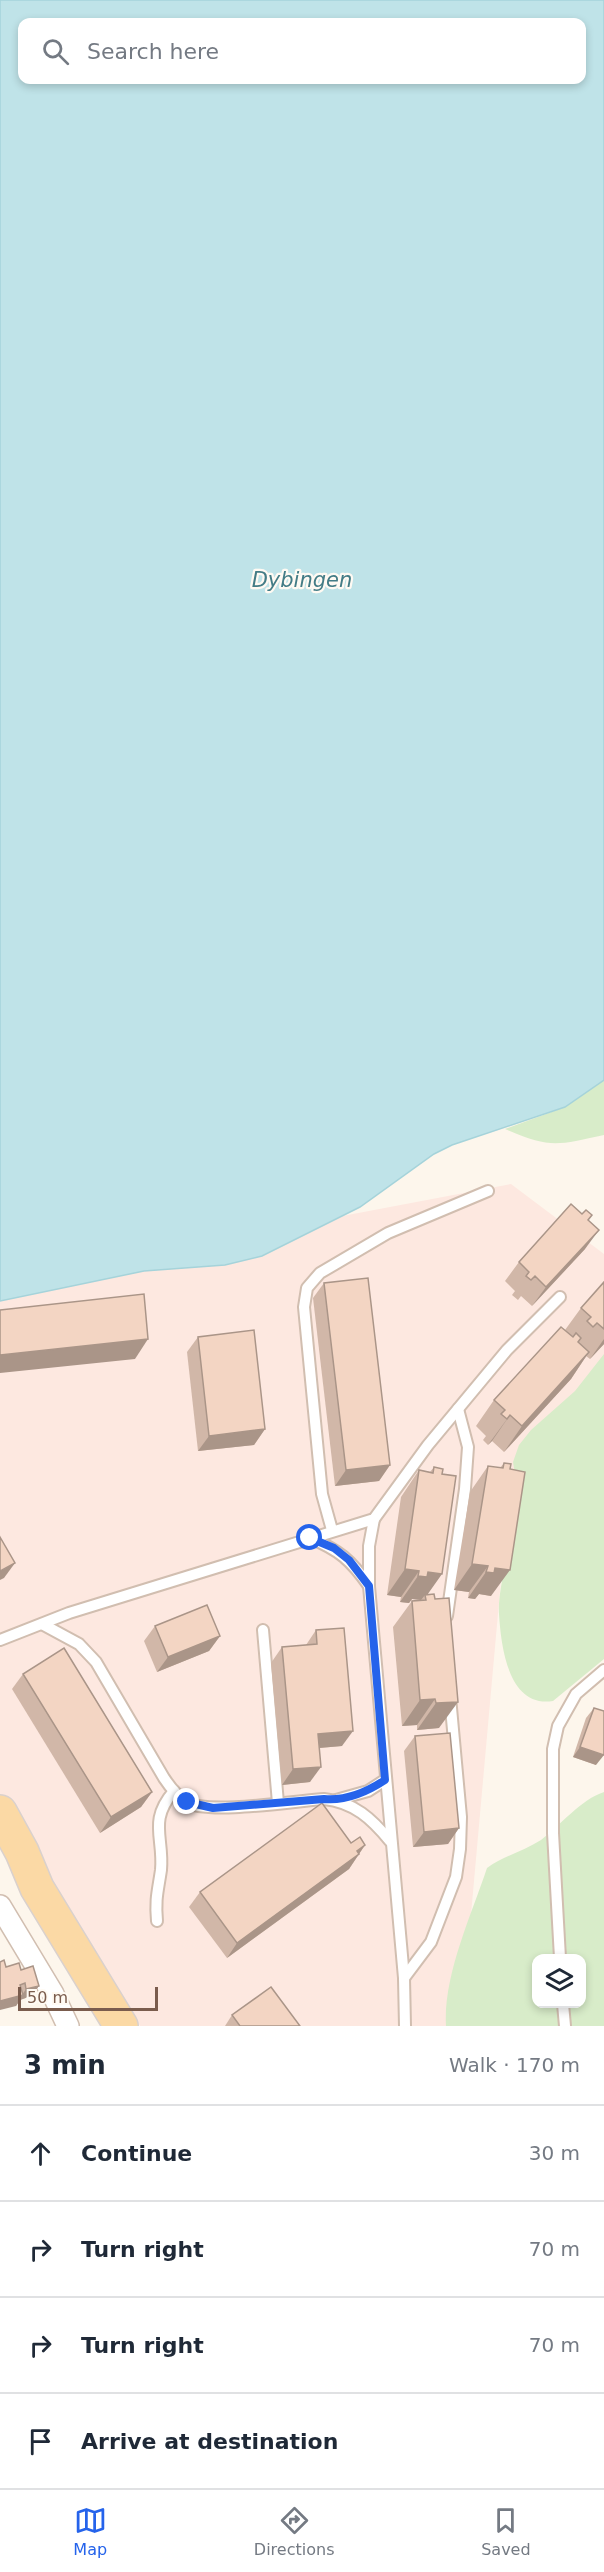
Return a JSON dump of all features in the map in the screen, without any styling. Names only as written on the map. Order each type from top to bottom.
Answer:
[{"type":"main road","points":[[0,1812],[22,1852],[37,1888],[121,2026]]},
{"type":"main road","points":[[0,1842],[11,1859],[37,1888]]},
{"type":"street","points":[[0,1906],[53,1994],[68,2026]]},
{"type":"lane","points":[[332,1530],[322,1494],[304,1307],[307,1288],[320,1274],[388,1233],[488,1191]]},
{"type":"lane","points":[[405,2026],[404,1978],[369,1586],[369,1546],[374,1519],[458,1409],[507,1350],[560,1297]]},
{"type":"lane","points":[[446,1624],[464,1501],[468,1447],[458,1409]]},
{"type":"lane","points":[[0,1641],[69,1613],[332,1530],[374,1519]]},
{"type":"lane","points":[[310,1538],[342,1554],[359,1571],[369,1586]]},
{"type":"lane","points":[[42,1624],[79,1644],[96,1662],[174,1791],[187,1802],[213,1808],[335,1800],[368,1791],[385,1780]]},
{"type":"lane","points":[[262,1630],[278,1803]]},
{"type":"lane","points":[[560,1954],[553,1833],[553,1749],[558,1726],[576,1694],[604,1670]]},
{"type":"lane","points":[[404,1978],[431,1942],[456,1877],[461,1816],[453,1756],[448,1681]]},
{"type":"lane","points":[[157,1921],[155,1903],[161,1870],[159,1818],[162,1804],[174,1791]]},
{"type":"lane","points":[[335,1800],[364,1813],[390,1841]]},
{"type":"lane","points":[[563,2008],[565,2026]]},
{"type":"shaded area","points":[[511,1184],[604,1254],[604,1383],[509,1491],[461,2026],[140,2026],[0,1799],[0,1281]]},
{"type":"green space","points":[[604,1080],[604,1135],[554,1143],[533,1140],[505,1129],[565,1107]]},
{"type":"green space","points":[[604,1354],[604,1659],[553,1701],[538,1701],[526,1695],[510,1672],[500,1627],[500,1597],[516,1480],[513,1462],[519,1445],[531,1430],[575,1391]]},
{"type":"green space","points":[[604,1792],[604,2026],[446,2026],[446,2007],[453,1967],[487,1868],[541,1840],[587,1801]]},
{"type":"water","name":"Dybingen","points":[[0,0],[604,0],[604,1080],[565,1107],[452,1145],[434,1154],[360,1207],[262,1256],[225,1265],[144,1271],[0,1301]]},
{"type":"building","points":[[571,1204],[582,1214],[586,1210],[592,1215],[588,1220],[599,1230],[546,1287],[535,1276],[531,1280],[526,1276],[529,1272],[519,1262]]},
{"type":"building","points":[[368,1278],[390,1465],[346,1470],[324,1283]]},
{"type":"building","points":[[604,1282],[604,1329],[597,1323],[593,1327],[587,1321],[591,1317],[581,1308]]},
{"type":"building","points":[[144,1294],[148,1339],[0,1355],[0,1310]]},
{"type":"building","points":[[561,1327],[573,1337],[576,1333],[581,1338],[578,1342],[589,1352],[522,1426],[510,1415],[507,1419],[501,1414],[505,1410],[494,1400]]},
{"type":"building","points":[[254,1330],[265,1429],[209,1436],[198,1337]]},
{"type":"building","points":[[504,1463],[511,1464],[510,1469],[525,1472],[510,1570],[495,1568],[494,1573],[486,1572],[488,1566],[472,1564],[488,1466],[503,1468]]},
{"type":"building","points":[[434,1467],[443,1469],[442,1474],[456,1476],[442,1574],[428,1572],[427,1577],[418,1576],[419,1571],[405,1569],[419,1470],[433,1473]]},
{"type":"building","points":[[0,1537],[15,1563],[0,1571]]},
{"type":"building","points":[[434,1594],[435,1599],[449,1598],[458,1702],[436,1703],[435,1699],[420,1700],[412,1601],[426,1600],[425,1595]]},
{"type":"building","points":[[207,1605],[220,1636],[168,1657],[155,1626]]},
{"type":"building","points":[[344,1628],[353,1731],[318,1734],[321,1767],[293,1769],[282,1647],[317,1644],[316,1630]]},
{"type":"building","points":[[64,1648],[152,1792],[111,1817],[23,1674]]},
{"type":"building","points":[[594,1708],[604,1711],[604,1755],[580,1747]]},
{"type":"building","points":[[450,1733],[459,1828],[424,1832],[415,1736]]},
{"type":"building","points":[[322,1803],[351,1843],[360,1837],[365,1845],[357,1851],[359,1854],[237,1943],[200,1892]]},
{"type":"building","points":[[4,1960],[6,1967],[19,1963],[21,1970],[33,1966],[39,1986],[26,1989],[25,1983],[20,1985],[23,1995],[0,2001],[0,1962]]},
{"type":"building","points":[[271,1987],[300,2026],[240,2026],[232,2015]]},
{"type":"route","points":[[187,1802],[213,1808],[335,1800],[368,1791],[385,1780],[369,1586],[349,1560],[334,1548],[310,1538]]}]
